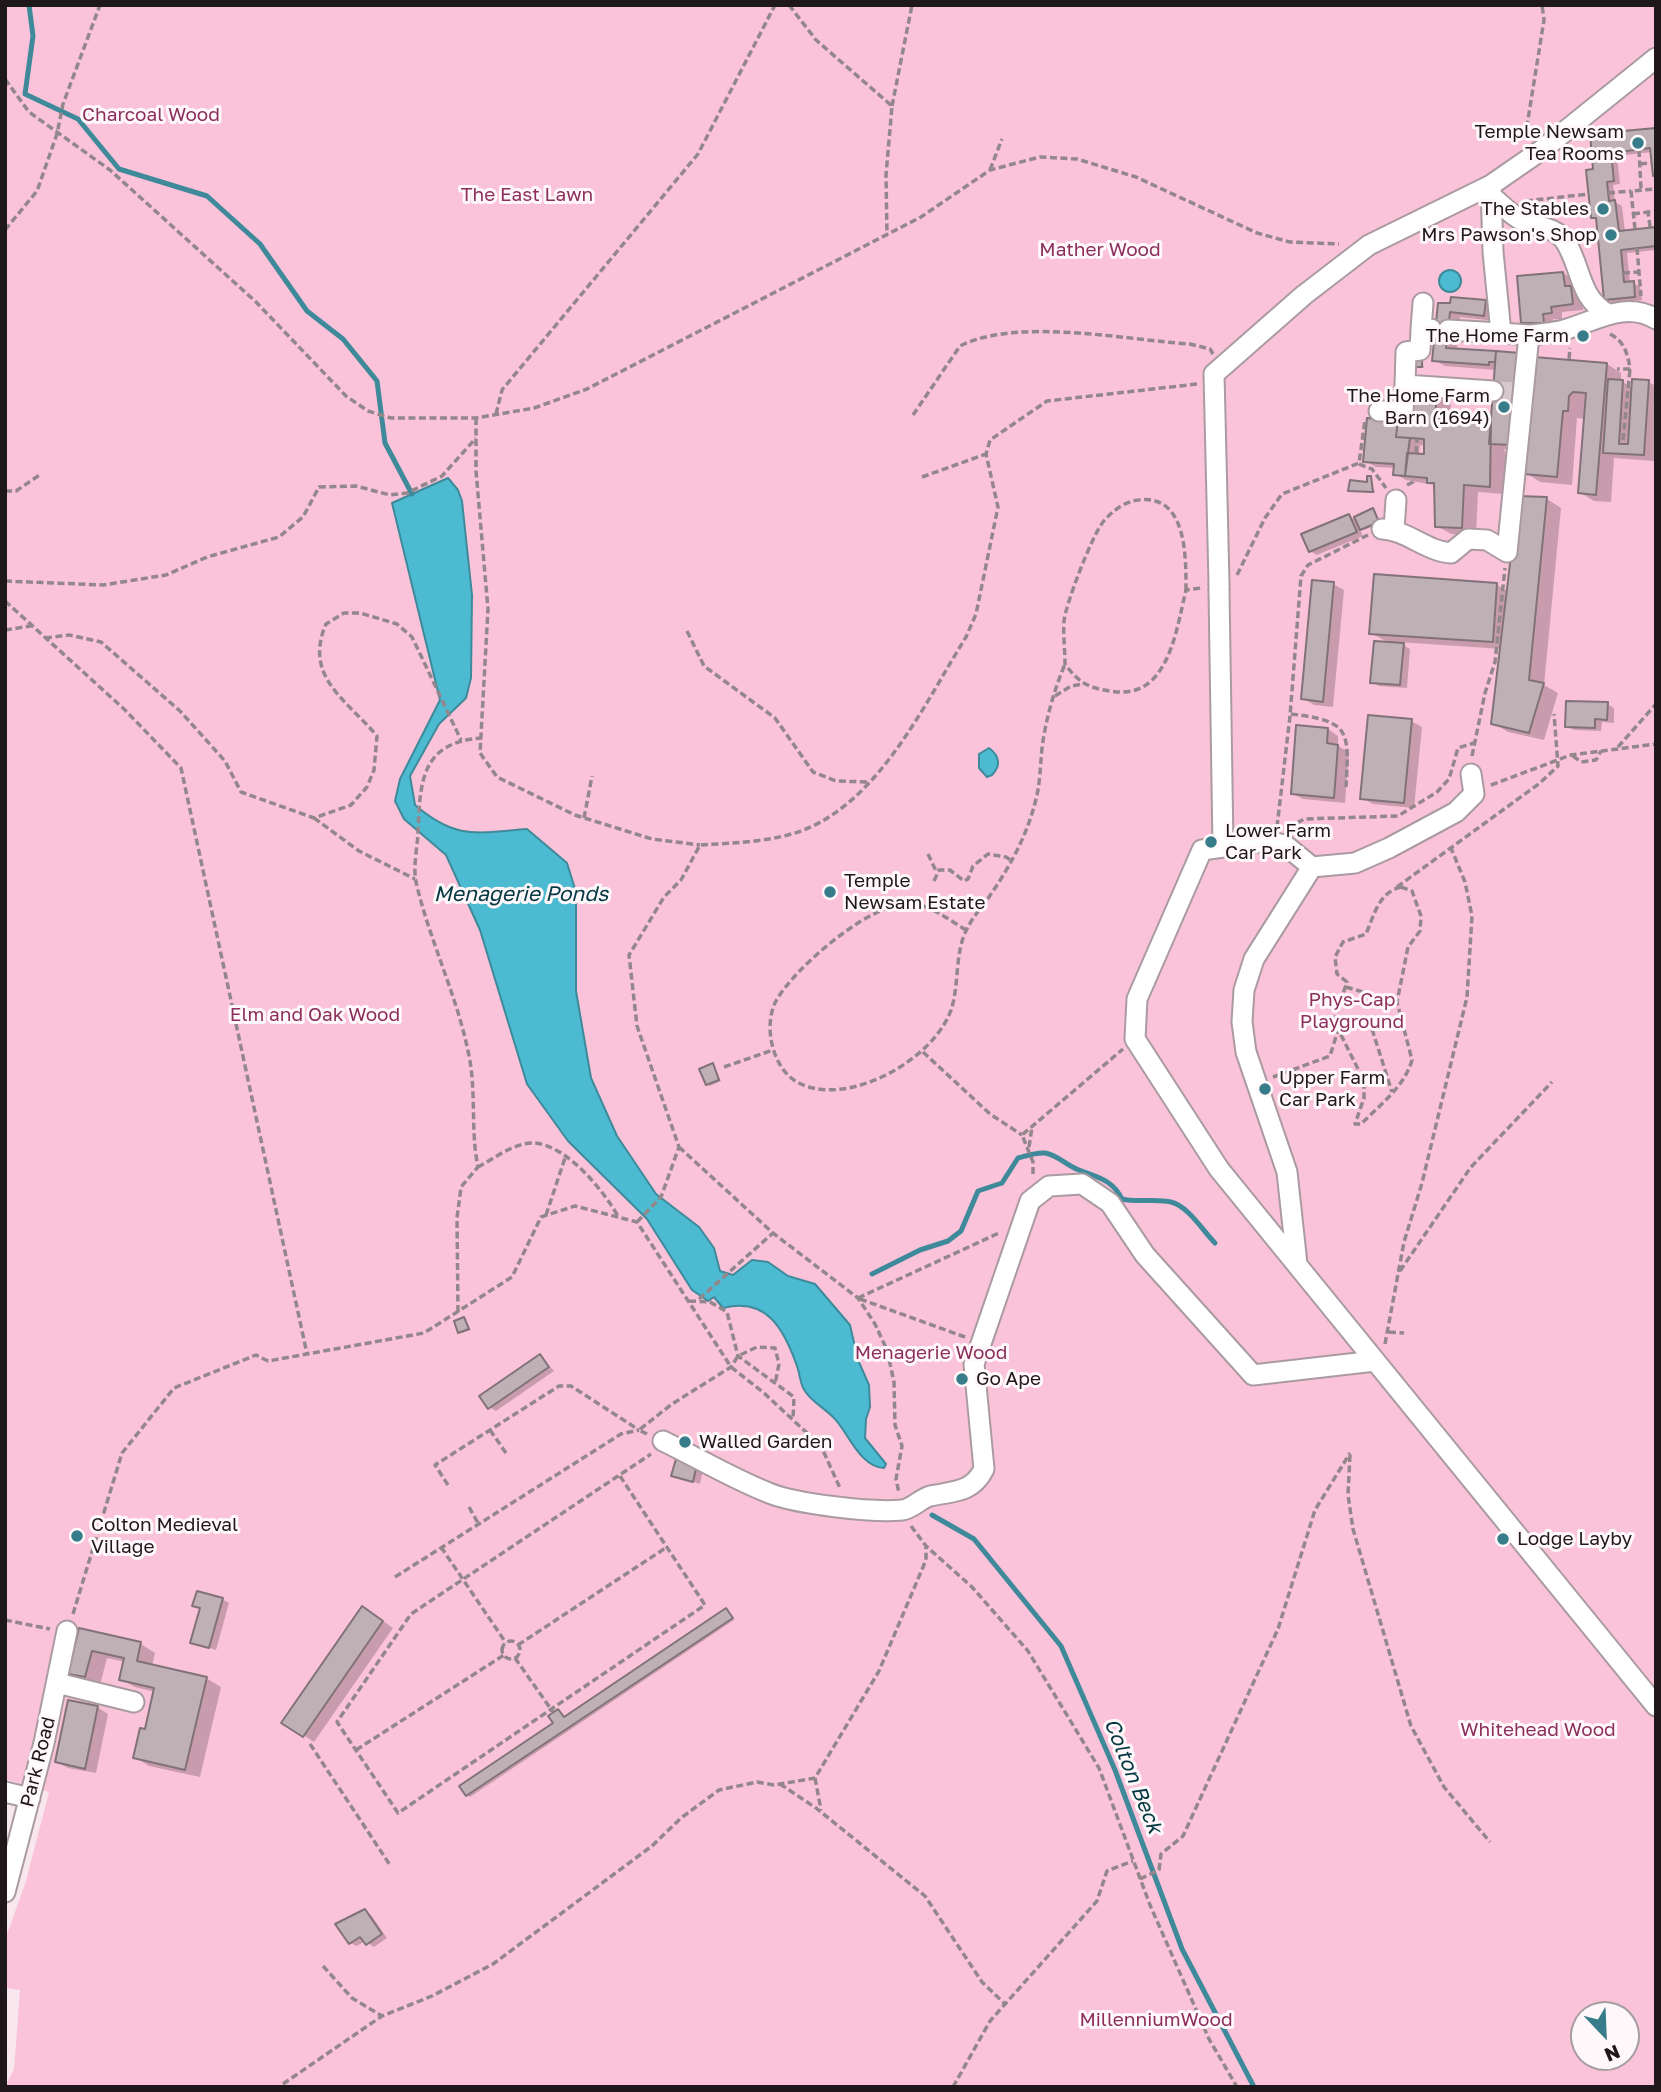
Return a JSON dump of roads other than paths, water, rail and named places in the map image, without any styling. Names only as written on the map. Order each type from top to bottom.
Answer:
[{"type":"street","points":[[1223,847],[1218,371],[1304,295],[1369,245],[1491,191],[1520,164],[1656,58]]},
{"type":"street","points":[[1491,191],[1522,220],[1554,231],[1565,241],[1586,293],[1595,306],[1608,314]]},
{"type":"street","points":[[1491,191],[1493,252],[1501,333]]},
{"type":"street","points":[[1423,303],[1435,330]]},
{"type":"street","points":[[1435,330],[1529,335],[1566,330],[1608,314],[1649,316]]},
{"type":"street","points":[[1379,411],[1403,411],[1406,352],[1420,350],[1435,330]]},
{"type":"street","points":[[1396,500],[1388,529],[1438,552],[1451,553],[1468,539],[1487,540],[1507,552],[1520,393],[1529,335]]},
{"type":"street","points":[[1405,385],[1493,391]]},
{"type":"street","points":[[1471,774],[1474,794],[1457,812],[1355,863],[1312,867],[1285,845],[1266,841],[1202,850],[1137,999],[1135,1039],[1219,1169],[1656,1706]]},
{"type":"street","points":[[1297,1264],[1287,1172],[1246,1052],[1242,1022],[1244,990],[1254,959],[1312,867]]},
{"type":"street","points":[[663,1441],[771,1494],[846,1507],[904,1510],[928,1496],[955,1493],[970,1487],[984,1469],[974,1364],[1030,1201],[1049,1186],[1082,1184],[1110,1203],[1145,1255],[1253,1376],[1376,1361]]},
{"type":"street","name":"Park Road","points":[[5,1892],[30,1798],[67,1631]]},
{"type":"street","points":[[57,1684],[134,1702]]},
{"type":"street","points":[[5,1792],[30,1798]]},
{"type":"water","points":[[1450,270],[1460,277],[1461,281],[1454,291],[1450,292],[1440,285],[1439,281],[1446,271]]},
{"type":"water","name":"Menagerie Ponds","points":[[448,478],[458,490],[462,501],[472,595],[471,678],[466,698],[439,724],[410,776],[415,805],[443,824],[467,832],[527,829],[567,863],[576,892],[576,991],[591,1078],[617,1136],[656,1194],[699,1227],[714,1248],[720,1271],[733,1275],[752,1260],[768,1262],[788,1276],[815,1284],[850,1325],[858,1360],[869,1385],[870,1407],[865,1438],[886,1464],[884,1468],[868,1462],[838,1423],[808,1395],[802,1386],[786,1340],[772,1319],[751,1307],[723,1308],[714,1297],[708,1301],[692,1290],[647,1219],[568,1141],[527,1084],[480,930],[446,855],[404,819],[395,801],[400,779],[440,700],[392,503]]},
{"type":"water","points":[[989,748],[995,754],[998,765],[995,772],[987,777],[979,768],[979,754]]},
{"type":"waterway","name":"Colton Beck","points":[[29,5],[33,36],[25,94],[78,119],[119,169],[207,196],[260,244],[307,311],[343,339],[377,381],[385,443],[412,494]]},
{"type":"waterway","points":[[872,1274],[920,1250],[948,1241],[961,1231],[978,1191],[1002,1183],[1018,1158],[1038,1153],[1054,1156],[1104,1180],[1114,1187],[1122,1199],[1177,1204],[1215,1243]]},
{"type":"waterway","name":"Colton Beck","points":[[932,1515],[974,1539],[1061,1646],[1115,1770],[1182,1949],[1254,2087]]},
{"type":"tunnel","points":[[1493,391],[1517,392]]},
{"type":"place","name":"Temple Newsam Tea Rooms","points":[[1638,143]]},
{"type":"place","name":"The Stables","points":[[1603,209]]},
{"type":"place","name":"Mrs Pawson's Shop","points":[[1611,235]]},
{"type":"place","name":"The Home Farm","points":[[1583,336]]},
{"type":"place","name":"The Home Farm Barn (1694)","points":[[1504,407]]},
{"type":"place","name":"Lower Farm Car Park","points":[[1211,842]]},
{"type":"place","name":"Temple Newsam Estate","points":[[830,892]]},
{"type":"place","name":"Upper Farm Car Park","points":[[1265,1089]]},
{"type":"place","name":"Go Ape","points":[[962,1379]]},
{"type":"place","name":"Walled Garden","points":[[685,1442]]},
{"type":"place","name":"Colton Medieval Village","points":[[77,1536]]},
{"type":"place","name":"Lodge Layby","points":[[1503,1539]]},
{"type":"park label","name":"Charcoal Wood","points":[[151,115]]},
{"type":"park label","name":"The East Lawn","points":[[527,195]]},
{"type":"park label","name":"Mather Wood","points":[[1100,250]]},
{"type":"park label","name":"Phys-Cap Playground","points":[[1352,1011]]},
{"type":"park label","name":"Elm and Oak Wood","points":[[315,1015]]},
{"type":"park label","name":"Menagerie Wood","points":[[931,1353]]},
{"type":"park label","name":"Whitehead Wood","points":[[1538,1730]]},
{"type":"park label","name":"MillenniumWood","points":[[1156,2020]]}]
